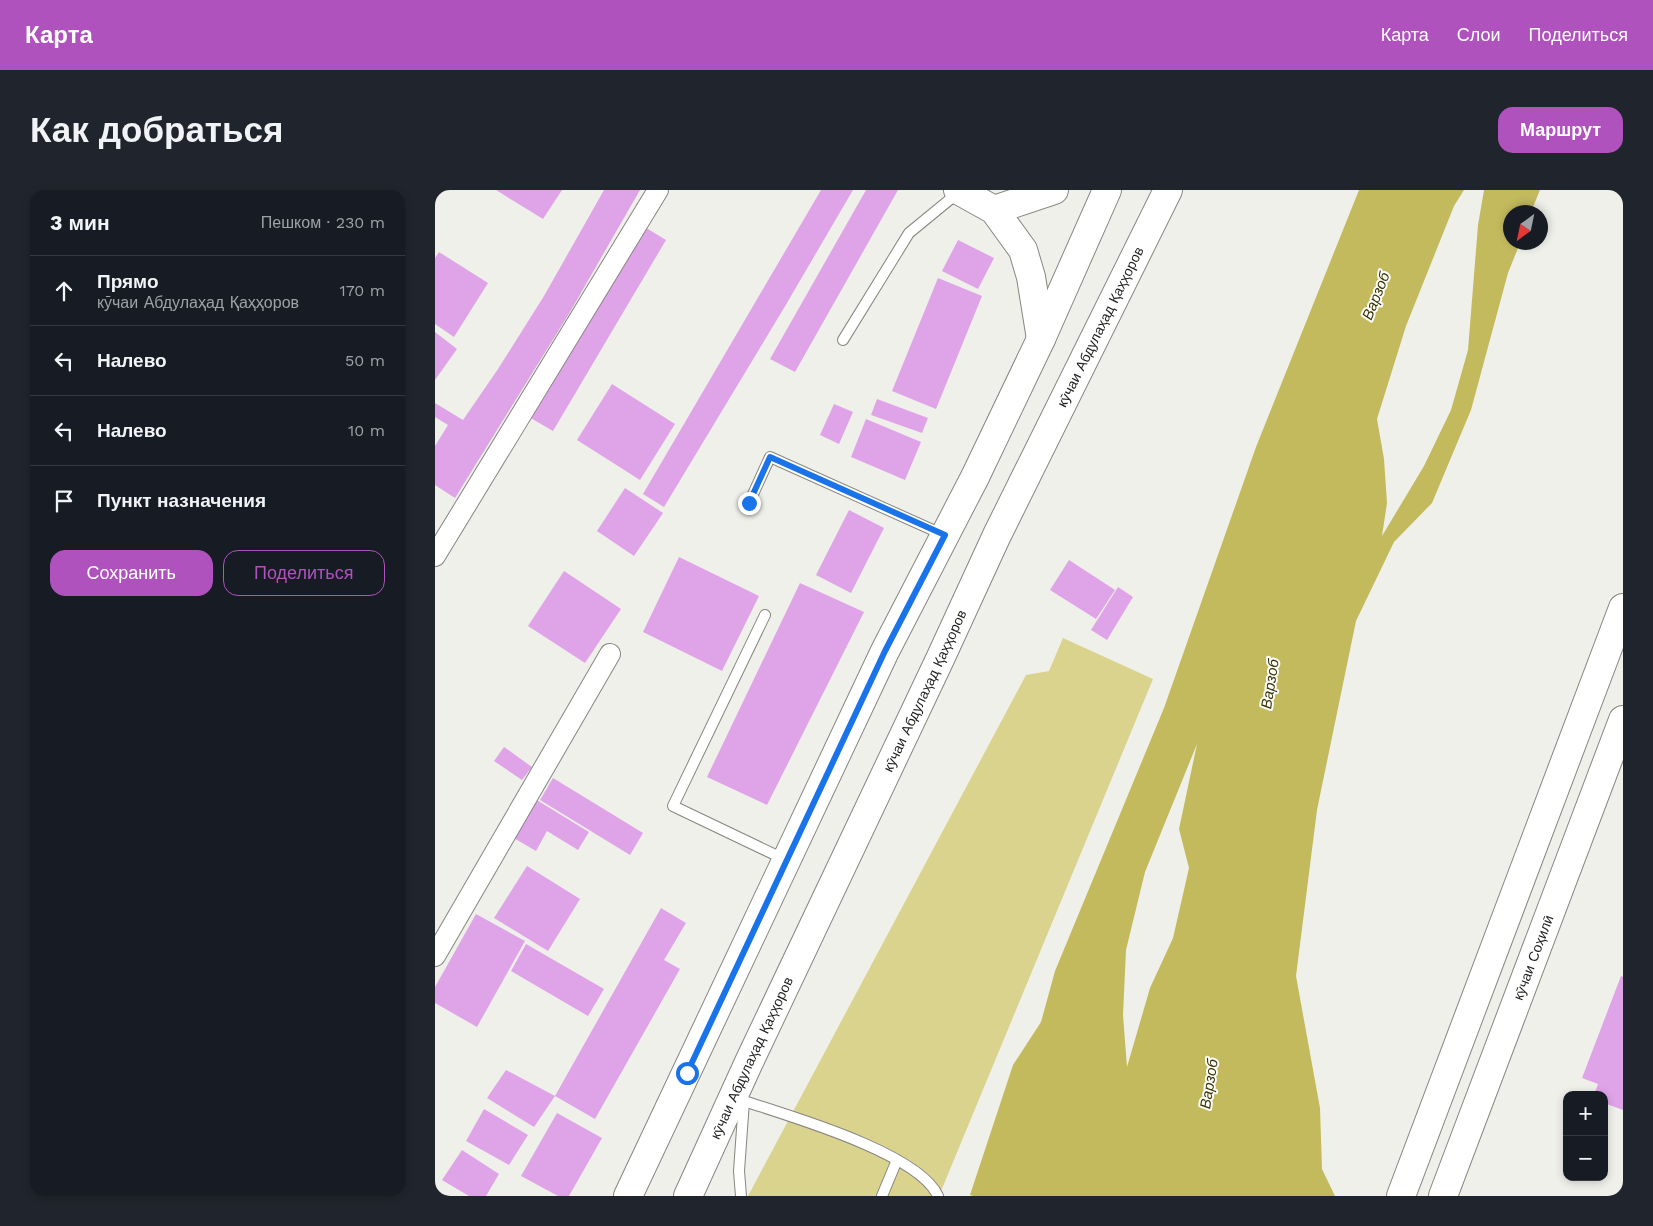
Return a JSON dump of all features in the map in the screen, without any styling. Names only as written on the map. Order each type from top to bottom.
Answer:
[{"type":"main road","points":[[994,210],[1054,190]]},
{"type":"main road","points":[[628,1196],[885,651],[975,477],[1041,339],[1107,190]]},
{"type":"main road","name":"кӯчаи Абдулаҳад Қаҳҳоров","points":[[688,1196],[997,535],[1168,190]]},
{"type":"main road","points":[[959,191],[994,210],[1023,250],[1031,277],[1041,339]]},
{"type":"main road","points":[[1401,1196],[1623,608]]},
{"type":"main road","name":"кӯчаи Соҳилӣ","points":[[1443,1196],[1623,720]]},
{"type":"street","points":[[435,556],[658,190]]},
{"type":"street","points":[[435,956],[609,654]]},
{"type":"lane","points":[[843,340],[909,233],[959,191]]},
{"type":"lane","points":[[749,503],[770,457],[945,535]]},
{"type":"lane","points":[[765,615],[673,806],[787,860]]},
{"type":"lane","points":[[741,1196],[739,1171],[744,1101],[838,1133],[885,1153],[923,1177],[935,1189],[938,1196]]},
{"type":"lane","points":[[882,1196],[897,1160]]},
{"type":"shaded area","points":[[1063,638],[1153,679],[939,1196],[748,1196],[1026,675],[1049,671]]},
{"type":"water","name":"Варзоб","points":[[1359,190],[1464,190],[1454,206],[1406,326],[1377,419],[1384,459],[1387,503],[1382,536],[1424,466],[1451,410],[1468,350],[1478,225],[1484,190],[1540,190],[1534,205],[1503,205],[1503,250],[1517,250],[1508,273],[1471,410],[1432,503],[1394,542],[1356,621],[1317,810],[1296,976],[1320,1108],[1322,1169],[1335,1196],[970,1195],[1013,1065],[1041,1022],[1055,971],[1164,708],[1256,447]],"holes":[[[1197,744],[1179,829],[1189,868],[1173,938],[1150,988],[1127,1067],[1123,1015],[1126,950],[1145,872]]]},
{"type":"building","points":[[496,190],[562,190],[543,219]]},
{"type":"building","points":[[604,190],[640,190],[570,312],[455,498],[435,485],[435,446],[448,425],[435,417],[435,403],[463,420],[544,296]]},
{"type":"building","points":[[821,190],[853,190],[664,507],[643,494]]},
{"type":"building","points":[[866,190],[898,190],[795,372],[770,359]]},
{"type":"building","points":[[643,226],[666,240],[553,431],[529,417]]},
{"type":"building","points":[[958,240],[994,258],[978,289],[942,271]]},
{"type":"building","points":[[439,252],[488,283],[454,337],[435,324],[435,258]]},
{"type":"building","points":[[938,278],[982,296],[936,409],[892,391]]},
{"type":"building","points":[[435,332],[457,349],[435,380]]},
{"type":"building","points":[[612,384],[675,424],[640,480],[577,440]]},
{"type":"building","points":[[877,399],[928,418],[922,433],[871,415]]},
{"type":"building","points":[[834,404],[853,412],[839,444],[820,435]]},
{"type":"building","points":[[866,419],[921,442],[905,480],[851,457]]},
{"type":"building","points":[[625,488],[663,513],[634,556],[597,531]]},
{"type":"building","points":[[849,510],[884,528],[851,593],[816,575]]},
{"type":"building","points":[[679,557],[759,596],[722,671],[643,632]]},
{"type":"building","points":[[1069,560],[1115,590],[1096,619],[1050,590]]},
{"type":"building","points":[[564,571],[621,609],[585,663],[528,626]]},
{"type":"building","points":[[800,583],[864,612],[767,805],[707,777]]},
{"type":"building","points":[[1118,587],[1133,597],[1107,640],[1091,630]]},
{"type":"building","points":[[504,747],[532,767],[522,780],[494,761]]},
{"type":"building","points":[[553,778],[643,833],[630,855],[540,800]]},
{"type":"building","points":[[535,799],[589,832],[578,850],[547,831],[536,851],[512,837]]},
{"type":"building","points":[[527,866],[580,899],[548,951],[494,918]]},
{"type":"building","points":[[661,908],[686,923],[664,960],[680,969],[595,1119],[555,1096]]},
{"type":"building","points":[[476,914],[525,941],[477,1027],[435,1003],[435,987]]},
{"type":"building","points":[[526,944],[604,989],[588,1016],[511,971]]},
{"type":"building","points":[[1621,976],[1623,977],[1623,1110],[1608,1104],[1608,1091],[1595,1091],[1598,1084],[1582,1078]]},
{"type":"building","points":[[506,1070],[555,1096],[534,1127],[487,1098]]},
{"type":"building","points":[[484,1109],[528,1135],[509,1165],[466,1141]]},
{"type":"building","points":[[557,1113],[602,1138],[569,1196],[558,1196],[521,1176]]},
{"type":"building","points":[[462,1150],[499,1174],[486,1196],[469,1196],[442,1180]]},
{"type":"route","points":[[687,1073],[885,651],[945,535],[770,457],[749,503]]}]
